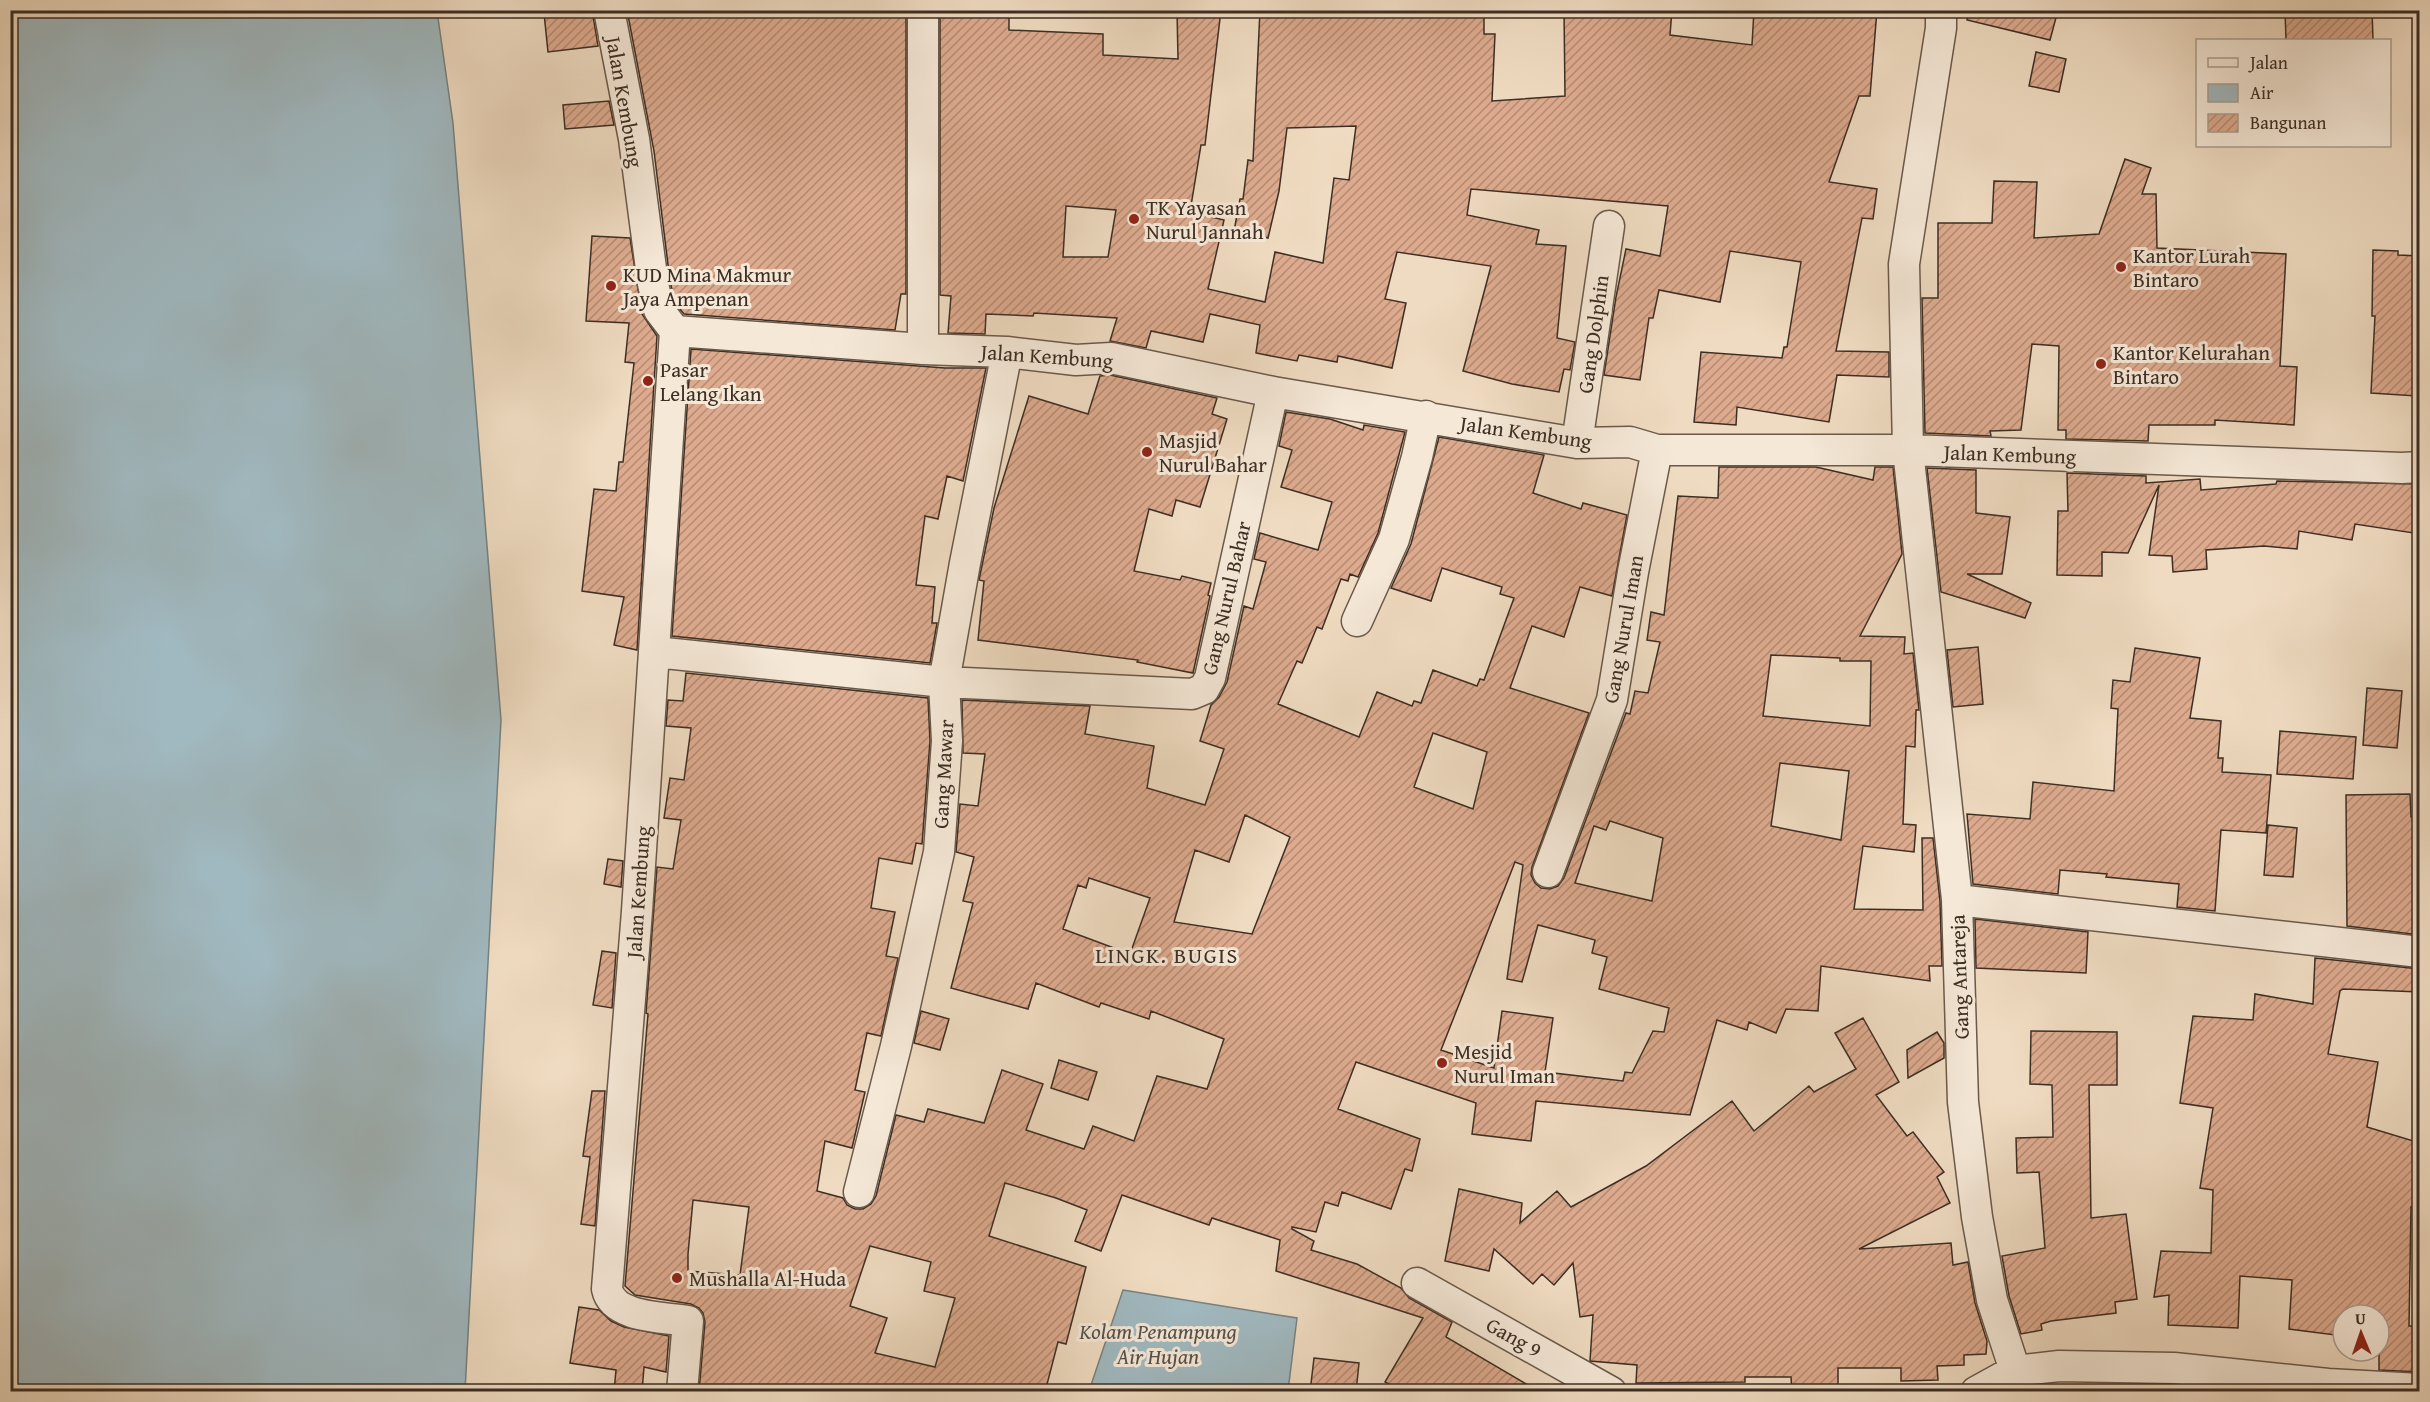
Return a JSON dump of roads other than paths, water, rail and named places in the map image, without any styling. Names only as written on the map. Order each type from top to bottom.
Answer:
[{"type":"street","name":"Jalan Kembung","points":[[609,10],[634,139],[652,284],[659,310],[675,331],[655,652],[607,1289],[609,1299],[623,1310],[688,1321],[682,1392]]},
{"type":"street","points":[[923,10],[923,349]]},
{"type":"street","points":[[1941,10],[1941,28],[1904,264],[1908,450],[1957,900]]},
{"type":"street","name":"Gang Dolphin","points":[[1577,443],[1609,226]]},
{"type":"street","name":"Jalan Kembung","points":[[675,331],[923,349],[1007,352],[1076,360],[1111,358],[1273,392],[1577,443],[1630,442],[1656,450],[1908,450],[2420,467]]},
{"type":"street","name":"Gang Mawar","points":[[859,1192],[896,1046],[939,852],[947,741],[944,682],[1007,352]]},
{"type":"street","name":"Gang Nurul Bahar","points":[[944,682],[1192,694],[1204,689],[1210,678],[1273,392]]},
{"type":"street","points":[[1357,621],[1394,539],[1426,416]]},
{"type":"street","name":"Gang Nurul Iman","points":[[1548,873],[1612,700],[1656,450]]},
{"type":"street","points":[[655,652],[944,682]]},
{"type":"street","name":"Gang Antareja","points":[[2018,1381],[1992,1300],[1977,1217],[1963,1102],[1957,900],[2420,952]]},
{"type":"street","name":"Gang 9","points":[[1416,1283],[1611,1392]]},
{"type":"street","points":[[1976,1392],[2018,1381],[2059,1366],[2174,1368],[2328,1388],[2420,1389]]},
{"type":"water","points":[[10,11],[437,11],[453,123],[501,720],[465,1391],[11,1391]]},
{"type":"water","name":"Kolam Penampung Air Hujan","points":[[1123,1290],[1297,1318],[1288,1391],[1089,1391]]},
{"type":"place","name":"TK Yayasan Nurul Jannah","points":[[1134,219]]},
{"type":"place","name":"Kantor Lurah Bintaro","points":[[2121,267]]},
{"type":"place","name":"KUD Mina Makmur Jaya Ampenan","points":[[611,286]]},
{"type":"place","name":"Kantor Kelurahan Bintaro","points":[[2101,364]]},
{"type":"place","name":"Pasar Lelang Ikan","points":[[648,381]]},
{"type":"place","name":"Masjid Nurul Bahar","points":[[1147,452]]},
{"type":"place","name":"Mesjid Nurul Iman","points":[[1442,1063]]},
{"type":"place","name":"Mushalla Al-Huda","points":[[677,1278]]},
{"type":"district","name":"LINGK. BUGIS","points":[[1167,955]]}]
